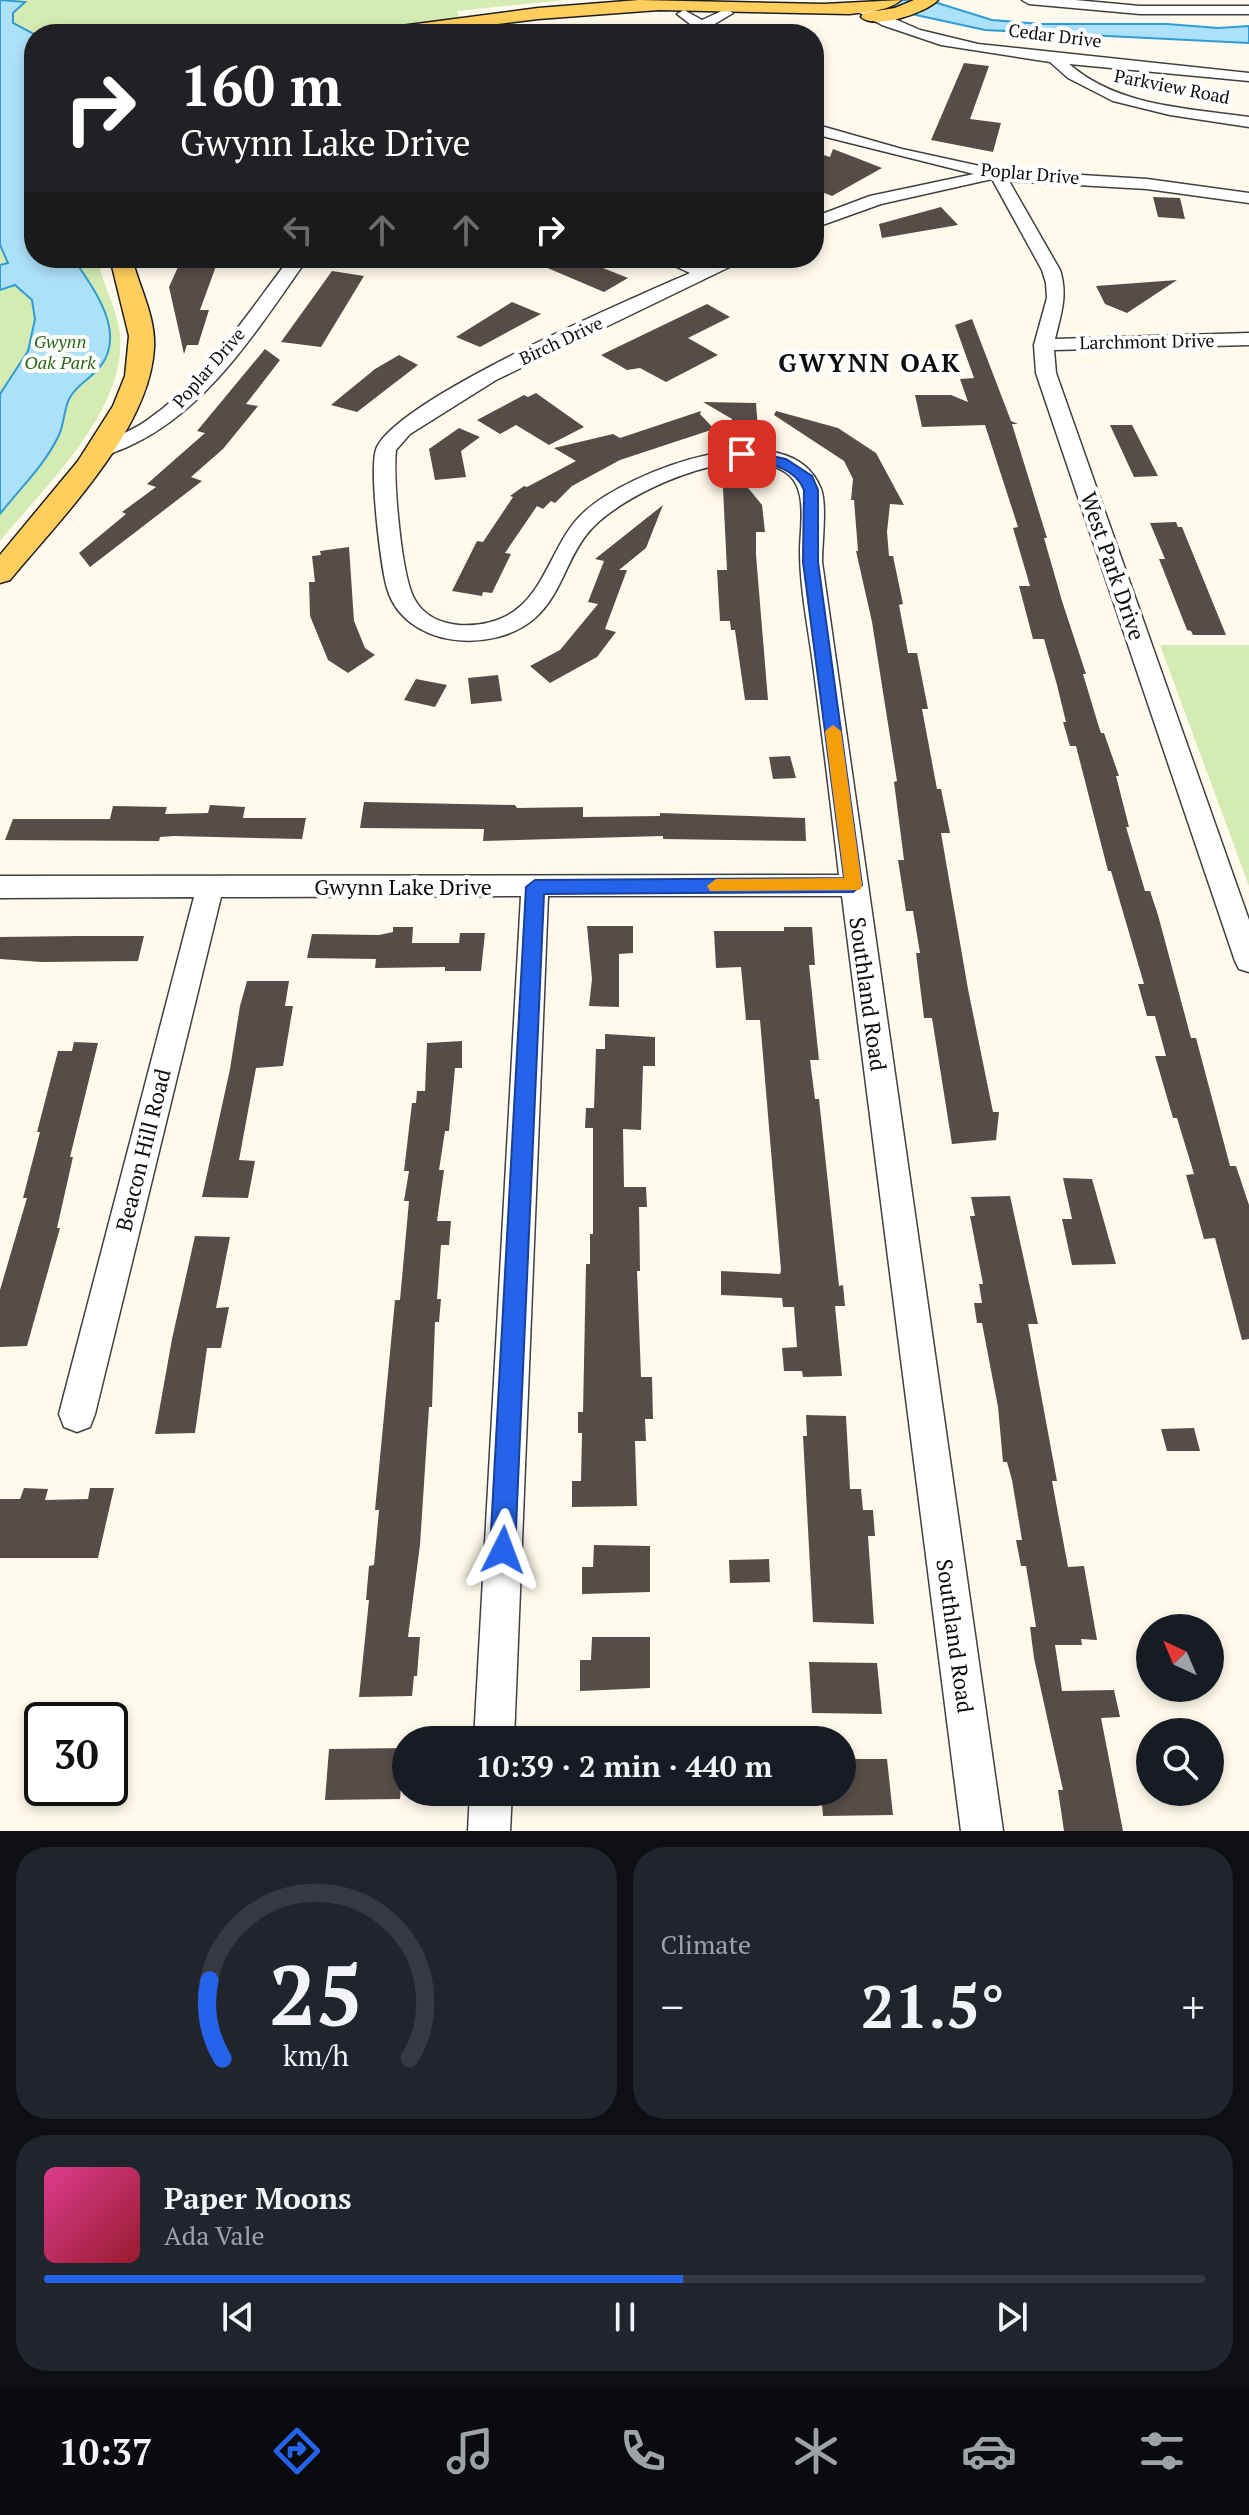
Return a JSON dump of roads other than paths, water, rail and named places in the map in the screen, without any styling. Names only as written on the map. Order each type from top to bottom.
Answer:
[{"type":"main road","points":[[492,24],[610,12],[723,8],[881,9],[929,0]]},
{"type":"main road","points":[[610,12],[684,14],[723,8]]},
{"type":"main road","points":[[0,574],[97,452],[133,391],[143,349],[141,327],[124,268]]},
{"type":"street","points":[[1029,0],[1140,10],[1249,10]]},
{"type":"street","points":[[709,24],[723,8]]},
{"type":"street","name":"Cedar Drive","points":[[881,9],[899,28],[941,39],[1053,57],[1249,77]]},
{"type":"street","points":[[684,14],[696,24]]},
{"type":"street","name":"Parkview Road","points":[[1053,57],[1078,81],[1111,97],[1249,122]]},
{"type":"street","name":"Poplar Drive","points":[[824,132],[998,175],[1147,184],[1249,198]]},
{"type":"street","points":[[824,220],[890,197],[998,175]]},
{"type":"street","name":"West Park Drive","points":[[998,175],[1051,270],[1056,298],[1044,345],[1046,373],[1248,958]]},
{"type":"street","name":"Poplar Drive","points":[[97,452],[152,426],[182,401],[218,363],[291,268]]},
{"type":"street","points":[[693,268],[706,273]]},
{"type":"street","name":"Birch Drive","points":[[392,438],[440,403],[496,372],[717,268]]},
{"type":"street","name":"Larchmont Drive","points":[[1044,345],[1249,339]]},
{"type":"street","name":"Southland Road","points":[[392,438],[385,460],[401,600],[420,621],[451,632],[495,631],[532,611],[544,597],[581,526],[628,492],[706,462],[742,454],[781,461],[807,479],[811,490],[811,562],[982,1831]]},
{"type":"street","name":"Gwynn Lake Drive","points":[[0,887],[853,885]]},
{"type":"street","name":"Beacon Hill Road","points":[[77,1414],[210,887]]},
{"type":"street","points":[[495,1726],[535,887]]},
{"type":"street","points":[[489,1831],[490,1806]]},
{"type":"water","points":[[0,0],[25,2],[13,13],[13,23],[24,29],[24,268],[80,268],[101,303],[110,329],[110,343],[107,356],[99,368],[69,399],[61,431],[47,456],[0,514],[0,394],[28,351],[35,319],[32,300],[15,285],[0,290],[0,265],[8,263],[0,245]]},
{"type":"water","points":[[874,0],[928,0],[992,20],[1041,24],[1249,26],[1249,43],[985,30],[916,15]]},
{"type":"district","name":"GWYNN OAK","points":[[870,363]]},
{"type":"park label","name":"Gwynn Oak Park","points":[[60,352]]}]
